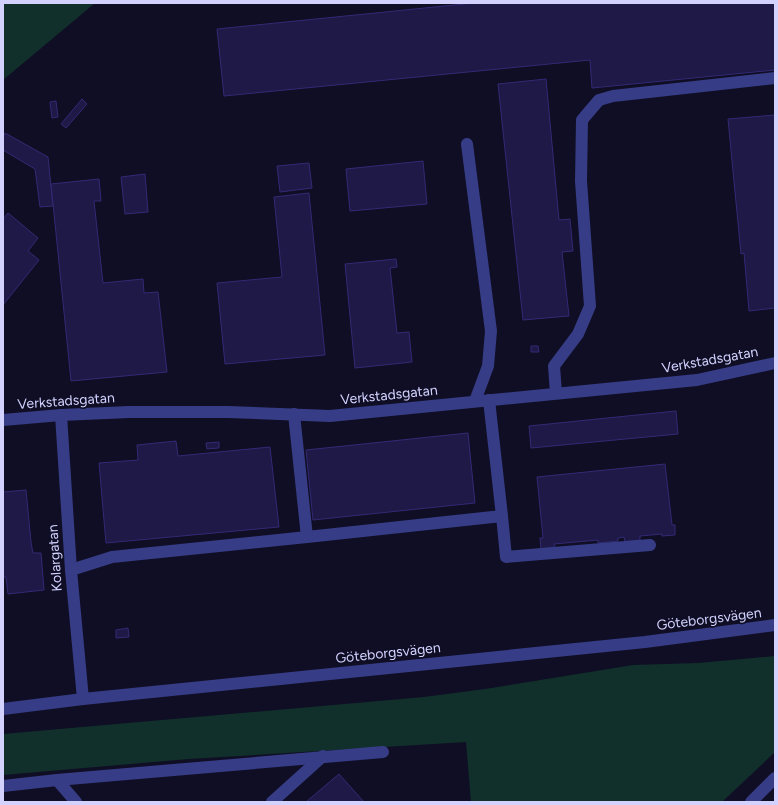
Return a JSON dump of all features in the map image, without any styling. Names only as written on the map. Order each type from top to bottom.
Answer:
[{"type":"street","points":[[556,394],[554,366],[578,334],[590,306],[581,181],[582,120],[599,100],[613,96],[775,78]]},
{"type":"street","points":[[467,144],[491,331],[488,366],[475,401]]},
{"type":"street","name":"Verkstadsgatan","points":[[3,420],[60,415],[220,412],[330,416],[697,380],[775,363]]},
{"type":"street","points":[[489,400],[506,557],[650,545]]},
{"type":"street","points":[[294,414],[307,537]]},
{"type":"street","name":"Kolargatan","points":[[60,415],[71,570],[83,699]]},
{"type":"street","points":[[71,570],[112,557],[502,516]]},
{"type":"street","name":"Göteborgsvägen","points":[[3,709],[83,699],[645,642],[775,625]]},
{"type":"street","points":[[3,786],[323,756],[382,752]]},
{"type":"street","points":[[272,802],[323,756]]},
{"type":"street","points":[[751,802],[775,778]]},
{"type":"street","points":[[57,780],[76,802]]},
{"type":"green space","points":[[3,3],[95,3],[3,80]]},
{"type":"green space","points":[[775,656],[775,752],[722,802],[471,802],[466,742],[189,759],[3,775],[3,734],[424,697],[485,689],[633,665],[698,663]]},
{"type":"building","points":[[474,3],[775,3],[775,70],[592,88],[590,60],[224,96],[217,29]]},
{"type":"building","points":[[546,79],[559,220],[570,219],[573,251],[562,252],[569,316],[523,320],[498,84]]},
{"type":"building","points":[[82,99],[87,104],[66,128],[61,124]]},
{"type":"building","points":[[56,101],[58,117],[52,118],[50,102]]},
{"type":"building","points":[[775,115],[775,308],[749,311],[744,253],[741,254],[728,119]]},
{"type":"building","points":[[5,133],[48,157],[53,206],[40,207],[35,169],[3,150],[3,137]]},
{"type":"building","points":[[423,161],[427,204],[350,211],[346,169]]},
{"type":"building","points":[[309,163],[312,188],[280,192],[277,166]]},
{"type":"building","points":[[145,174],[148,212],[125,214],[121,177]]},
{"type":"building","points":[[99,179],[101,201],[94,201],[103,283],[143,279],[144,293],[158,292],[167,372],[71,381],[51,184]]},
{"type":"building","points":[[309,193],[325,355],[225,364],[217,283],[282,277],[274,197]]},
{"type":"building","points":[[8,213],[38,238],[28,251],[39,260],[3,305],[3,219]]},
{"type":"building","points":[[396,259],[397,267],[390,268],[397,333],[409,332],[412,362],[355,368],[345,264]]},
{"type":"building","points":[[531,346],[538,346],[539,352],[531,352]]},
{"type":"building","points":[[676,411],[678,434],[531,448],[529,426]]},
{"type":"building","points":[[468,433],[475,503],[313,520],[306,450]]},
{"type":"building","points":[[176,441],[178,456],[270,447],[279,527],[106,543],[99,463],[138,460],[137,445]]},
{"type":"building","points":[[219,442],[219,448],[207,449],[206,443]]},
{"type":"building","points":[[665,464],[672,525],[675,525],[675,535],[662,536],[662,534],[640,536],[640,540],[625,542],[624,537],[618,538],[618,541],[598,543],[598,540],[554,544],[555,547],[541,549],[540,538],[543,538],[537,477]]},
{"type":"building","points":[[26,490],[31,542],[33,553],[41,553],[44,590],[8,594],[6,577],[3,577],[3,492]]},
{"type":"building","points":[[128,628],[129,637],[116,638],[116,630]]},
{"type":"building","points":[[339,774],[364,802],[306,802]]}]
